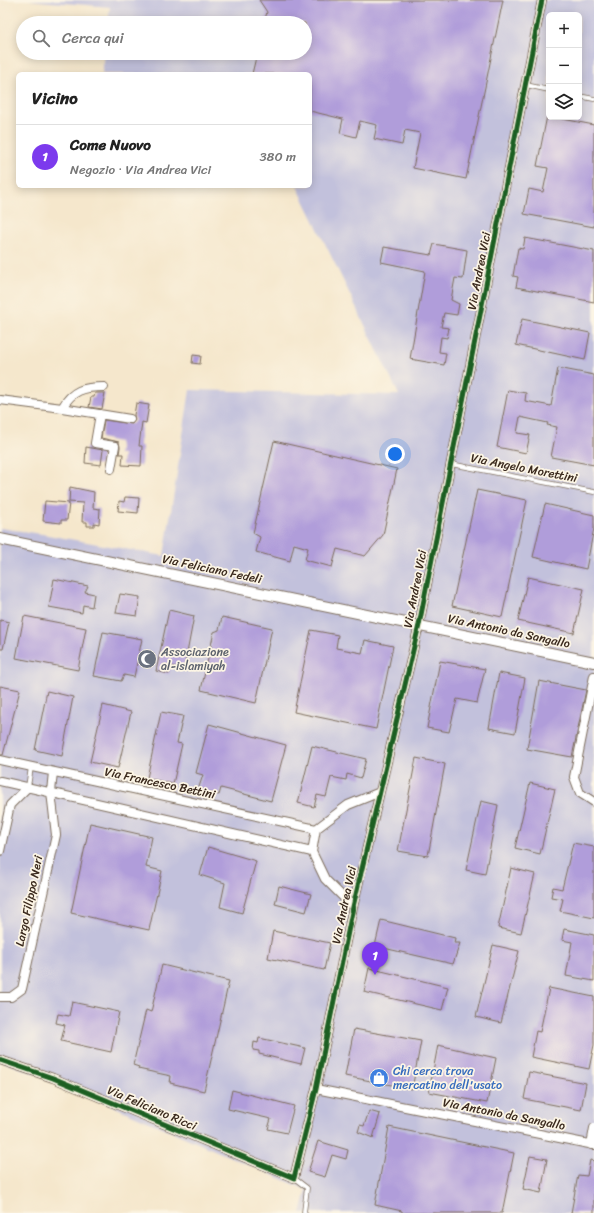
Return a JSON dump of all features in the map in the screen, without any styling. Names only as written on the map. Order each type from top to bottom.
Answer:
[{"type":"street","name":"Via Andrea Vici","points":[[294,1178],[316,1089],[353,907],[419,625],[542,0]]},
{"type":"street","points":[[62,408],[71,395],[78,390],[89,387],[104,387]]},
{"type":"street","points":[[0,400],[130,419]]},
{"type":"street","points":[[100,414],[95,443],[115,446],[111,470]]},
{"type":"street","name":"Via Feliciano Fedeli","points":[[0,539],[419,625]]},
{"type":"street","name":"Via Antonio da Sangallo","points":[[419,625],[594,662]]},
{"type":"street","points":[[594,676],[574,777],[580,793],[594,802]]},
{"type":"street","name":"Via Francesco Bettini","points":[[0,760],[316,829]]},
{"type":"street","name":"Largo Filippo Neri","points":[[0,997],[11,997],[22,990],[56,835],[51,792],[53,772]]},
{"type":"street","points":[[0,781],[312,852]]},
{"type":"street","points":[[0,851],[10,805],[28,787]]},
{"type":"street","points":[[353,907],[325,879],[312,852],[316,829],[348,805],[380,792]]},
{"type":"street","name":"Via Feliciano Ricci","points":[[0,1060],[53,1078],[294,1178]]},
{"type":"street","name":"Via Antonio da Sangallo","points":[[316,1089],[592,1145]]},
{"type":"street","points":[[592,1145],[594,1128]]},
{"type":"lane","points":[[526,85],[546,89]]},
{"type":"lane","points":[[582,97],[594,99]]},
{"type":"lane","name":"Via Angelo Morettini","points":[[450,464],[594,492]]},
{"type":"lane","points":[[28,787],[31,767]]},
{"type":"lane","points":[[294,1178],[307,1188],[305,1213]]},
{"type":"shaded area","points":[[28,0],[594,0],[594,1213],[301,1213],[307,1190],[50,1079],[0,1061],[0,528],[164,556],[190,390],[399,395],[298,188],[312,188],[312,72],[102,72],[103,60],[312,60],[312,16],[109,16],[110,7]]},
{"type":"building","points":[[259,0],[503,0],[466,179],[413,168],[420,133],[405,130],[402,145],[374,139],[377,125],[360,121],[356,137],[340,133],[343,119],[312,111],[312,72],[252,72],[255,60],[312,60],[312,16],[266,16],[267,12]]},
{"type":"building","points":[[546,120],[568,120],[594,125],[594,227],[524,214],[529,189],[543,192],[548,168],[537,166]]},
{"type":"building","points":[[525,238],[594,251],[594,302],[516,287],[518,277],[513,276],[518,248],[523,249]]},
{"type":"building","points":[[434,244],[467,250],[463,279],[455,278],[451,300],[459,304],[457,315],[444,313],[441,327],[449,328],[447,338],[441,337],[439,352],[446,353],[444,365],[410,359],[425,271],[381,262],[384,247],[431,255]]},
{"type":"building","points":[[522,319],[590,333],[585,360],[516,345]]},
{"type":"building","points":[[193,355],[201,356],[200,364],[192,363]]},
{"type":"building","points":[[558,368],[594,375],[594,465],[551,457],[557,427],[547,425],[548,423],[520,417],[517,433],[530,435],[526,453],[497,447],[508,390],[526,393],[525,401],[551,406]]},
{"type":"building","points":[[95,393],[105,393],[102,409],[89,407],[91,397],[94,397]]},
{"type":"building","points":[[136,403],[149,405],[146,423],[142,422],[139,446],[142,446],[141,466],[122,465],[123,454],[119,454],[119,442],[101,438],[104,420],[132,424],[135,420],[134,415]]},
{"type":"building","points":[[274,441],[397,469],[383,535],[365,556],[337,549],[332,567],[305,560],[308,548],[294,544],[290,561],[256,552],[260,537],[253,533]]},
{"type":"building","points":[[86,447],[103,450],[101,465],[85,463]]},
{"type":"building","points":[[70,487],[94,492],[93,508],[100,509],[99,524],[94,523],[94,526],[87,526],[87,522],[82,522],[83,503],[69,502]]},
{"type":"building","points":[[477,490],[527,500],[502,617],[452,606]]},
{"type":"building","points":[[125,497],[139,498],[138,513],[118,511],[119,501],[124,502]]},
{"type":"building","points":[[45,501],[69,503],[67,520],[61,520],[61,523],[43,521]]},
{"type":"building","points":[[545,504],[594,515],[594,528],[586,569],[533,557]]},
{"type":"building","points":[[528,577],[584,589],[574,633],[518,621]]},
{"type":"building","points":[[54,579],[88,586],[85,592],[94,594],[92,607],[83,605],[82,613],[49,607]]},
{"type":"building","points":[[120,594],[140,597],[137,616],[116,613]]},
{"type":"building","points":[[169,610],[194,616],[184,669],[171,666],[169,674],[156,671]]},
{"type":"building","points":[[24,616],[86,628],[78,670],[16,658]]},
{"type":"building","points":[[222,617],[272,628],[256,703],[201,690],[214,632],[219,630]]},
{"type":"building","points":[[0,620],[9,622],[3,649],[0,649]]},
{"type":"building","points":[[311,630],[338,635],[336,648],[362,653],[365,640],[393,646],[376,729],[294,712]]},
{"type":"building","points":[[103,632],[142,639],[134,677],[124,675],[121,681],[94,676]]},
{"type":"building","points":[[440,661],[485,669],[477,703],[457,699],[449,732],[427,728]]},
{"type":"building","points":[[499,673],[525,678],[515,733],[489,728]]},
{"type":"building","points":[[539,681],[586,690],[572,757],[527,749]]},
{"type":"building","points":[[0,686],[20,690],[3,755],[0,755]]},
{"type":"building","points":[[47,691],[73,697],[62,756],[35,750]]},
{"type":"building","points":[[103,705],[131,712],[118,768],[90,762]]},
{"type":"building","points":[[161,712],[183,716],[177,743],[182,744],[173,784],[147,778]]},
{"type":"building","points":[[209,724],[286,745],[271,801],[221,788],[219,795],[198,790],[203,775],[196,773]]},
{"type":"building","points":[[312,746],[366,759],[361,778],[347,774],[346,780],[331,777],[326,797],[317,795],[314,807],[298,803]]},
{"type":"building","points":[[416,758],[445,764],[428,856],[398,851]]},
{"type":"building","points":[[530,783],[555,789],[540,854],[515,848]]},
{"type":"building","points":[[481,801],[498,805],[485,874],[466,870]]},
{"type":"building","points":[[90,823],[152,837],[146,867],[162,871],[149,930],[71,913]]},
{"type":"building","points":[[573,843],[594,847],[594,918],[560,911],[563,899],[551,897],[553,887],[562,889]]},
{"type":"building","points":[[208,847],[256,861],[242,913],[220,907],[225,883],[200,875]]},
{"type":"building","points":[[511,868],[535,874],[521,933],[498,928]]},
{"type":"building","points":[[279,886],[311,894],[306,912],[275,904]]},
{"type":"building","points":[[381,920],[455,938],[454,943],[460,943],[453,964],[375,946]]},
{"type":"building","points":[[564,929],[594,935],[594,981],[566,976],[572,942],[562,940]]},
{"type":"building","points":[[273,931],[330,943],[324,970],[268,958]]},
{"type":"building","points":[[493,945],[519,951],[501,1023],[476,1017]]},
{"type":"building","points":[[162,965],[229,981],[204,1091],[170,1083],[171,1076],[138,1069],[139,1067],[133,1065],[146,1010],[151,1012]]},
{"type":"building","points":[[369,968],[448,987],[442,1010],[364,992]]},
{"type":"building","points":[[549,988],[594,997],[594,1045],[589,1069],[531,1057],[536,1031],[540,1032]]},
{"type":"building","points":[[72,1002],[119,1012],[111,1052],[61,1041],[65,1025],[56,1023],[58,1014],[69,1016]]},
{"type":"building","points":[[354,1029],[421,1041],[412,1089],[345,1076]]},
{"type":"building","points":[[259,1038],[305,1048],[301,1064],[259,1054],[259,1051],[253,1050],[254,1042],[258,1043]]},
{"type":"building","points":[[438,1045],[496,1058],[487,1103],[429,1092]]},
{"type":"building","points":[[529,1072],[586,1083],[581,1110],[524,1099]]},
{"type":"building","points":[[232,1090],[294,1106],[287,1133],[268,1129],[271,1119],[228,1109]]},
{"type":"building","points":[[369,1111],[380,1114],[373,1138],[358,1132],[360,1125],[364,1126]]},
{"type":"building","points":[[389,1127],[514,1153],[502,1213],[402,1213],[402,1211],[375,1205]]},
{"type":"building","points":[[318,1141],[348,1150],[346,1159],[332,1155],[325,1177],[308,1172]]},
{"type":"building","points":[[530,1156],[547,1159],[541,1193],[523,1189]]},
{"type":"building","points":[[590,1160],[594,1161],[594,1213],[571,1213],[578,1175],[587,1176]]},
{"type":"cycle path","points":[[0,1060],[53,1078],[294,1178],[316,1089],[353,907],[419,625],[542,0]]},
{"type":"place","name":"Associazione al-islamiyah","points":[[147,659]]},
{"type":"place","name":"Come Nuovo","points":[[375,975]]},
{"type":"place","name":"Chi cerca trova mercatino dell'usato","points":[[379,1078]]}]
